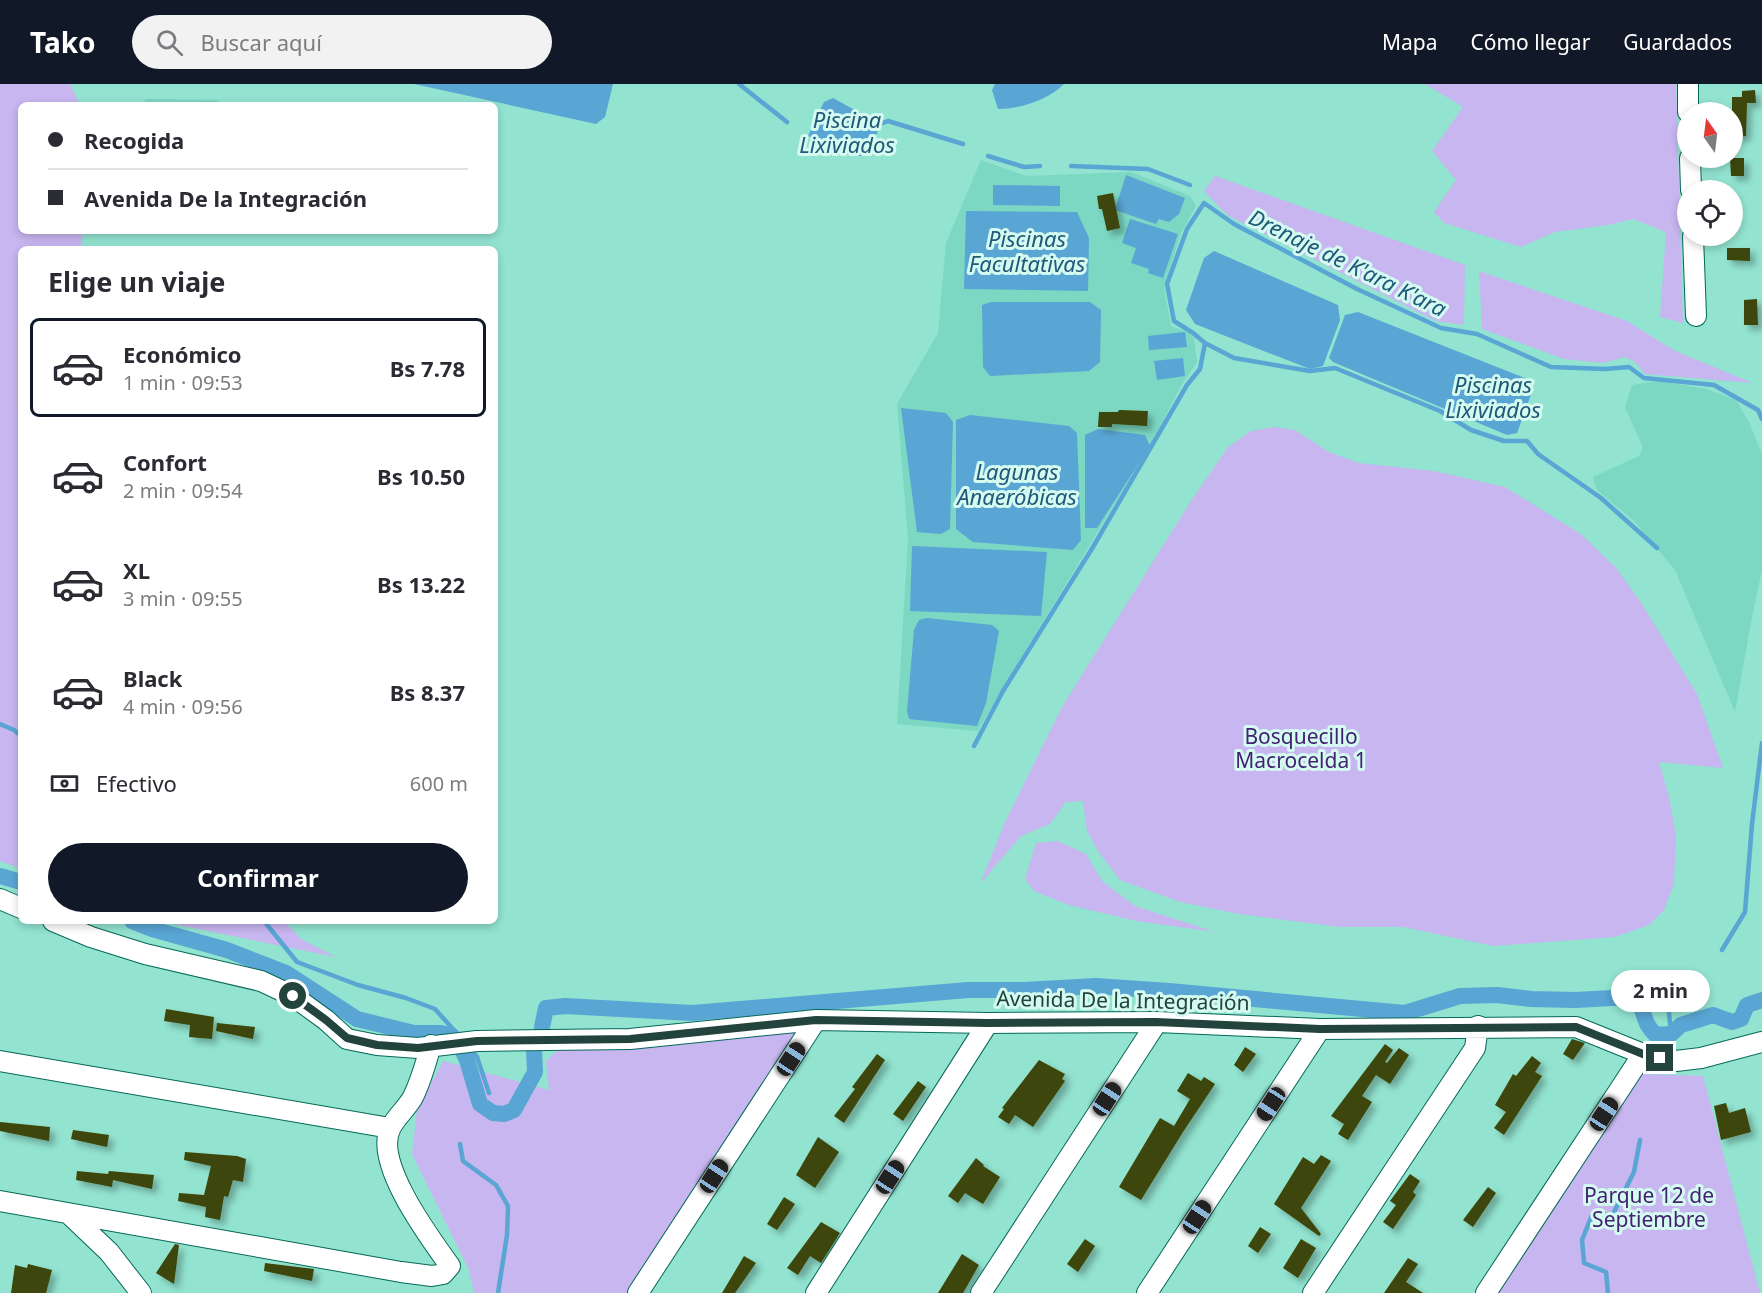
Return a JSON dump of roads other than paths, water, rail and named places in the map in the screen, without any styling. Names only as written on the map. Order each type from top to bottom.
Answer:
[{"type":"street","points":[[1688,84],[1688,102]]},
{"type":"street","points":[[1693,246],[1696,316]]},
{"type":"street","points":[[0,899],[18,907]]},
{"type":"street","name":"Avenida De la Integración","points":[[60,924],[91,937],[145,954],[261,981],[293,996],[347,1038],[377,1045],[418,1048],[477,1041],[630,1039],[816,1020],[988,1023],[1156,1022],[1320,1029],[1576,1027],[1643,1054],[1676,1061],[1701,1058],[1762,1042]]},
{"type":"street","points":[[638,1293],[816,1020]]},
{"type":"street","points":[[981,1293],[1156,1022]]},
{"type":"street","points":[[816,1293],[988,1023]]},
{"type":"street","points":[[1313,1293],[1474,1048],[1478,1026]]},
{"type":"street","points":[[1147,1293],[1320,1029]]},
{"type":"street","points":[[0,1202],[401,1272],[432,1276],[443,1274],[450,1266],[420,1223],[399,1184],[389,1159],[388,1139],[390,1128],[404,1112],[438,1045]]},
{"type":"street","points":[[1486,1293],[1643,1054]]},
{"type":"street","points":[[0,1061],[390,1128]]},
{"type":"street","points":[[68,1213],[109,1252],[141,1293]]},
{"type":"water","points":[[414,84],[613,84],[605,117],[596,124]]},
{"type":"water","points":[[995,84],[1064,84],[1050,95],[1033,102],[998,109],[992,90]]},
{"type":"water","name":"Piscina Lixiviados","points":[[833,98],[871,119],[878,131],[866,156],[843,153],[808,136],[824,102]]},
{"type":"water","points":[[1126,175],[1185,198],[1179,214],[1169,222],[1159,219],[1156,224],[1115,210]]},
{"type":"water","name":"Piscinas Facultativas","points":[[993,185],[1060,186],[1060,206],[993,205]]},
{"type":"water","name":"Piscinas Facultativas","points":[[966,211],[1077,212],[1089,238],[1088,291],[964,289]]},
{"type":"water","points":[[1130,219],[1178,234],[1163,278],[1148,273],[1149,269],[1131,263],[1136,248],[1122,243]]},
{"type":"water","points":[[1214,251],[1338,305],[1340,320],[1323,366],[1310,369],[1195,324],[1186,310],[1204,258]]},
{"type":"water","points":[[991,302],[1090,302],[1101,310],[1100,362],[1089,371],[990,376],[983,367],[982,305]]},
{"type":"water","name":"Piscinas Lixiviados","points":[[1358,312],[1527,379],[1533,389],[1517,433],[1507,435],[1333,362],[1329,358],[1345,315]]},
{"type":"water","points":[[1185,332],[1187,347],[1149,350],[1148,336]]},
{"type":"water","points":[[1183,358],[1185,376],[1157,380],[1154,361]]},
{"type":"water","name":"Lagunas Anaeróbicas","points":[[901,408],[946,413],[953,422],[950,529],[941,534],[917,532]]},
{"type":"water","name":"Lagunas Anaeróbicas","points":[[970,415],[1069,426],[1077,433],[1081,540],[1073,550],[973,542],[956,529],[956,420]]},
{"type":"water","name":"Lagunas Anaeróbicas","points":[[1098,429],[1145,435],[1150,446],[1097,528],[1085,528],[1085,435]]},
{"type":"water","name":"Lagunas Anaeróbicas","points":[[912,546],[1047,552],[1041,616],[910,611]]},
{"type":"water","points":[[927,618],[992,625],[999,631],[986,703],[977,726],[909,719],[907,711],[914,630],[919,620]]},
{"type":"waterway","name":"Drenaje de K'ara K'ara","points":[[739,84],[787,122]]},
{"type":"waterway","name":"Drenaje de K'ara K'ara","points":[[875,126],[888,121],[963,144]]},
{"type":"waterway","name":"Drenaje de K'ara K'ara","points":[[988,156],[1024,167],[1040,166]]},
{"type":"waterway","name":"Drenaje de K'ara K'ara","points":[[1071,166],[1148,169],[1190,185]]},
{"type":"waterway","points":[[974,746],[1003,691],[1093,547],[1187,385],[1200,369],[1205,343],[1174,321],[1167,284],[1187,229],[1204,203],[1234,224],[1357,289],[1441,328],[1477,334],[1551,367],[1605,369],[1629,367],[1644,378],[1714,385],[1758,410],[1762,419]]},
{"type":"waterway","points":[[1205,343],[1234,358],[1310,371],[1335,368],[1440,411],[1471,430],[1504,441],[1527,441],[1538,454],[1601,498],[1657,548]]},
{"type":"waterway","points":[[0,724],[18,733]]},
{"type":"waterway","points":[[1722,950],[1745,912],[1752,824],[1762,743]]},
{"type":"waterway","points":[[0,876],[18,881]]},
{"type":"waterway","points":[[140,924],[227,950],[286,973],[357,1019],[414,1033],[451,1035],[459,1043],[467,1060],[480,1104],[493,1113],[504,1114],[514,1110],[535,1072],[534,1049]]},
{"type":"waterway","points":[[266,924],[297,962],[358,985],[406,998],[435,1009],[461,1038]]},
{"type":"waterway","points":[[542,1027],[546,1008],[565,1006],[692,1013],[968,990],[1096,986],[1405,1013],[1460,996],[1497,995],[1531,999],[1575,1000],[1631,997],[1638,1000],[1647,1023],[1656,1035],[1671,1034],[1681,1025],[1713,1015],[1732,1022],[1741,1019],[1747,1005],[1762,1000]]},
{"type":"waterway","points":[[1671,1034],[1668,1002],[1690,986]]},
{"type":"waterway","points":[[469,1047],[477,1057],[489,1093]]},
{"type":"waterway","points":[[1608,1293],[1606,1272],[1584,1263],[1582,1240],[1592,1215],[1613,1214],[1634,1172],[1640,1140]]},
{"type":"waterway","points":[[460,1144],[463,1161],[496,1185],[508,1206],[507,1235],[498,1293]]},
{"type":"park label","name":"Bosquecillo Macrocelda 1","points":[[1301,748]]},
{"type":"park label","name":"Parque 12 de Septiembre","points":[[1649,1207]]}]
